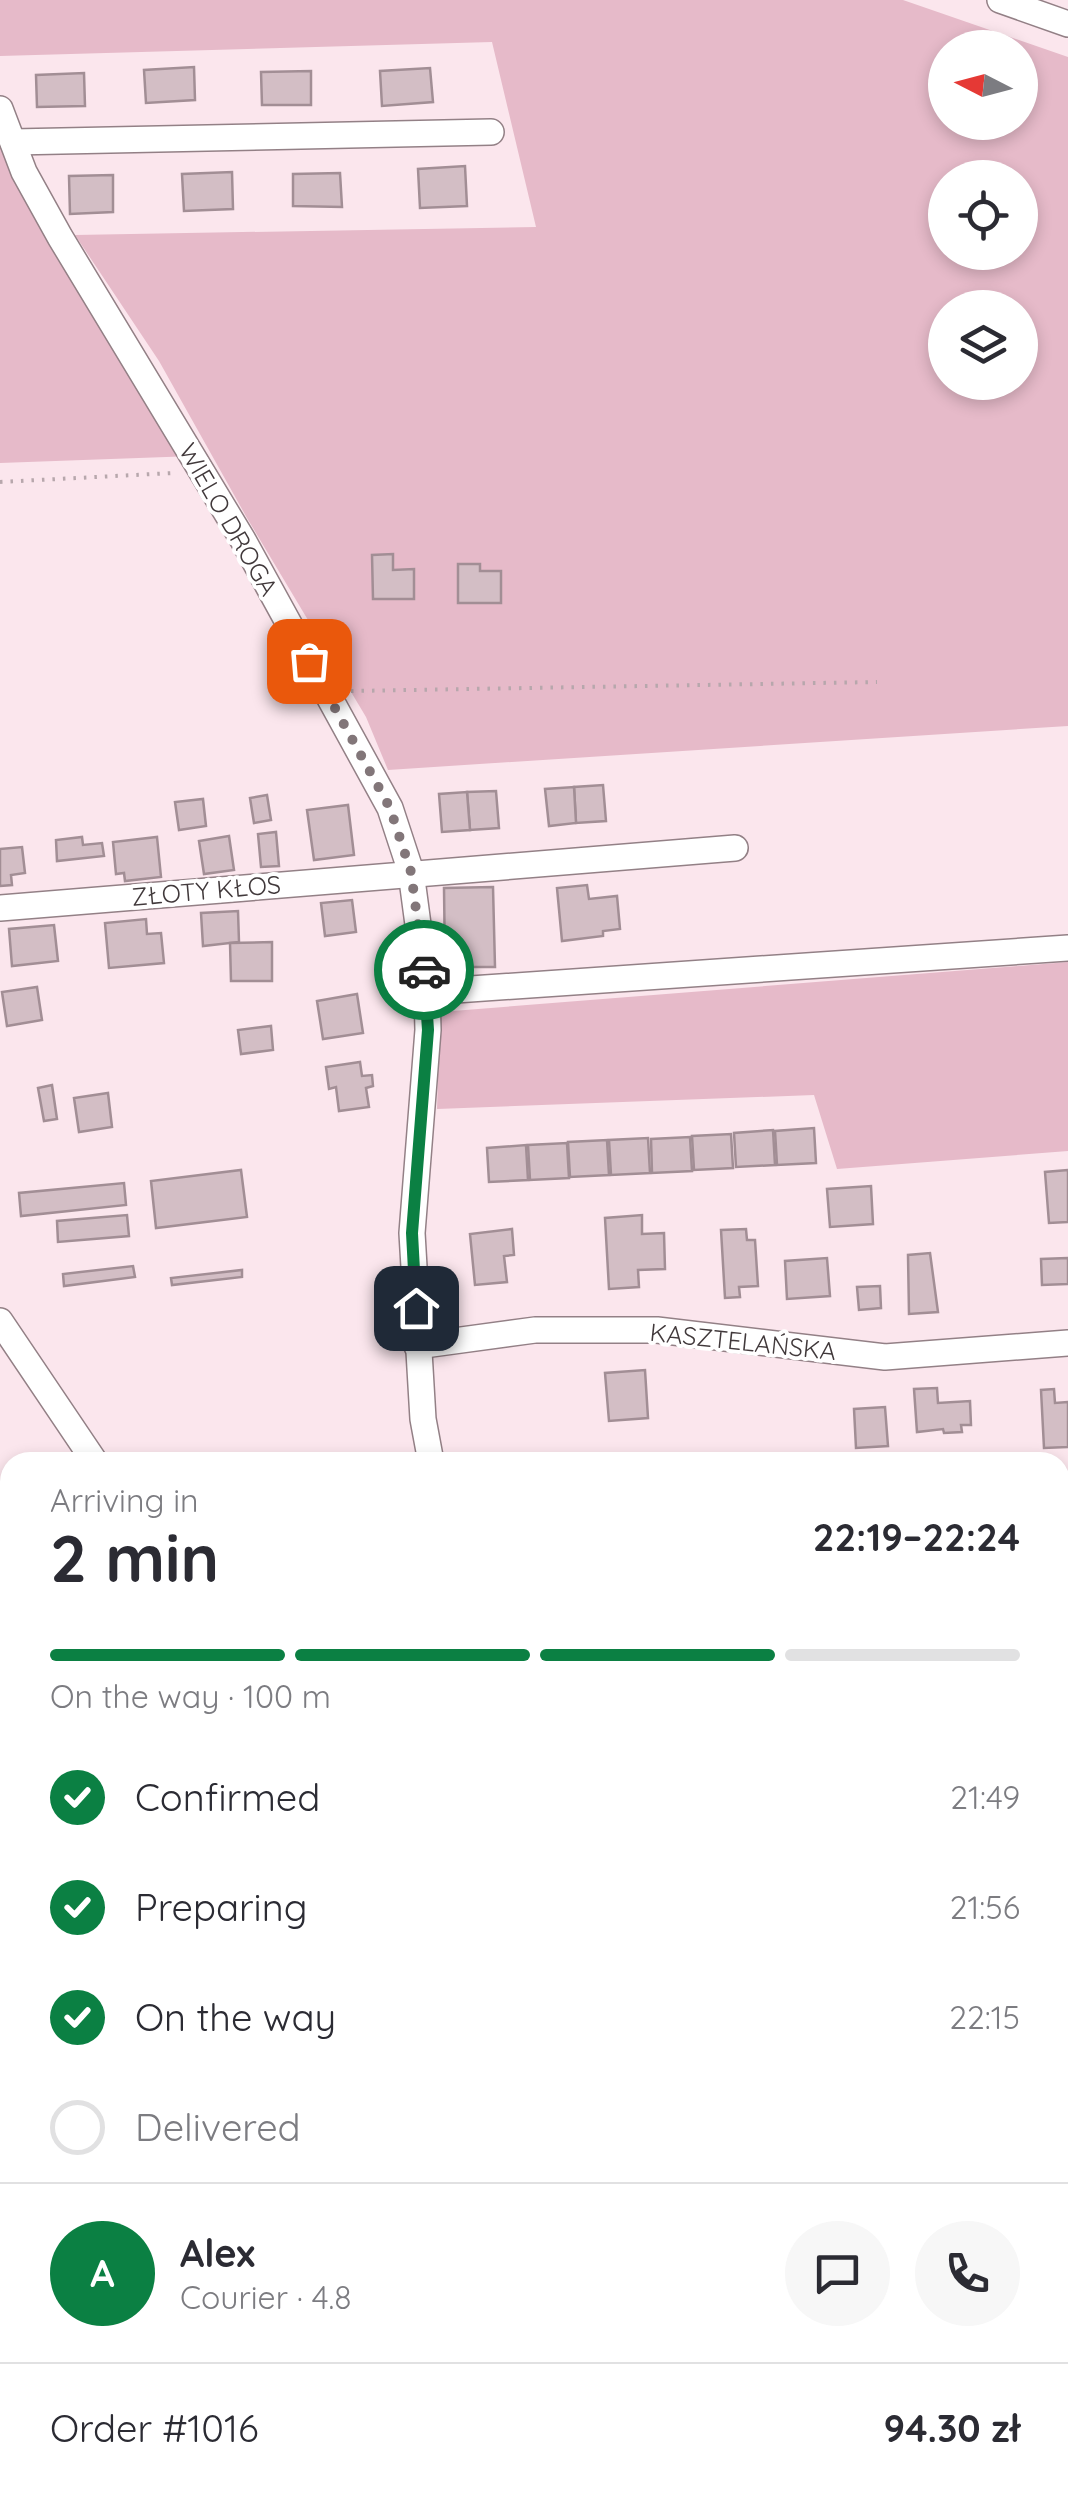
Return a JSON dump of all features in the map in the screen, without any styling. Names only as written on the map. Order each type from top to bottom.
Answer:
[{"type":"street","points":[[1000,0],[1068,24]]},
{"type":"street","name":"WIELO DROGA","points":[[0,109],[24,172],[60,237],[203,472],[390,808],[411,872],[428,1030],[412,1233],[417,1346],[429,1452]]},
{"type":"street","points":[[12,142],[490,132]]},
{"type":"street","name":"ZŁOTY KŁOS","points":[[0,908],[735,848]]},
{"type":"street","points":[[426,992],[1068,948]]},
{"type":"street","points":[[0,1321],[89,1452]]},
{"type":"street","name":"KASZTELAŃSKA","points":[[417,1346],[535,1330],[657,1330],[885,1357],[1068,1343]]},
{"type":"path","points":[[0,482],[203,472]]},
{"type":"path","points":[[326,692],[876,682]]},
{"type":"shaded area","points":[[0,0],[903,0],[990,30],[928,30],[928,140],[1038,140],[1038,47],[1068,57],[1068,726],[388,770],[366,717],[159,361],[75,235],[536,227],[492,42],[0,56]]},
{"type":"shaded area","points":[[0,146],[194,456],[0,463]]},
{"type":"shaded area","points":[[1068,962],[1068,1151],[837,1169],[814,1095],[437,1109],[440,1012]]},
{"type":"building","points":[[194,67],[195,100],[146,103],[144,70]]},
{"type":"building","points":[[430,68],[433,102],[382,106],[380,71]]},
{"type":"building","points":[[311,71],[311,105],[262,105],[261,72]]},
{"type":"building","points":[[84,73],[85,106],[37,107],[36,75]]},
{"type":"building","points":[[465,166],[467,206],[420,208],[418,169]]},
{"type":"building","points":[[232,172],[233,209],[184,211],[182,174]]},
{"type":"building","points":[[340,173],[342,207],[293,206],[293,174]]},
{"type":"building","points":[[113,175],[113,212],[70,214],[69,176]]},
{"type":"building","points":[[393,554],[393,570],[414,569],[414,599],[373,599],[372,555]]},
{"type":"building","points":[[458,564],[480,564],[480,571],[501,571],[501,603],[458,603]]},
{"type":"building","points":[[603,785],[606,821],[576,823],[574,787]]},
{"type":"building","points":[[574,787],[576,823],[549,826],[545,789]]},
{"type":"building","points":[[496,791],[499,828],[470,830],[467,792]]},
{"type":"building","points":[[467,792],[470,830],[442,832],[439,794]]},
{"type":"building","points":[[267,795],[271,820],[254,823],[250,798]]},
{"type":"building","points":[[203,799],[206,826],[179,830],[175,802]]},
{"type":"building","points":[[348,805],[354,855],[314,860],[307,810]]},
{"type":"building","points":[[276,832],[279,866],[261,867],[258,834]]},
{"type":"building","points":[[229,836],[234,870],[204,874],[199,841]]},
{"type":"building","points":[[82,837],[83,845],[102,843],[104,856],[57,861],[56,840]]},
{"type":"building","points":[[157,837],[161,877],[125,881],[124,873],[116,874],[113,842]]},
{"type":"building","points":[[22,847],[25,873],[11,875],[12,885],[0,886],[0,849]]},
{"type":"building","points":[[587,885],[589,899],[617,896],[620,929],[603,931],[603,936],[562,941],[557,888]]},
{"type":"building","points":[[493,887],[495,967],[445,967],[444,888]]},
{"type":"building","points":[[352,900],[356,932],[325,936],[321,903]]},
{"type":"building","points":[[238,911],[239,942],[203,946],[201,913]]},
{"type":"building","points":[[146,919],[147,934],[161,933],[164,963],[109,968],[105,923]]},
{"type":"building","points":[[54,925],[58,961],[12,966],[9,929]]},
{"type":"building","points":[[272,942],[272,981],[231,981],[230,943]]},
{"type":"building","points":[[37,987],[42,1020],[7,1026],[2,992]]},
{"type":"building","points":[[357,994],[363,1033],[323,1039],[317,1001]]},
{"type":"building","points":[[271,1026],[273,1050],[241,1054],[238,1030]]},
{"type":"building","points":[[360,1062],[362,1076],[372,1075],[373,1086],[366,1088],[369,1107],[339,1111],[336,1087],[329,1089],[326,1067]]},
{"type":"building","points":[[52,1085],[57,1119],[44,1121],[38,1088]]},
{"type":"building","points":[[108,1093],[112,1127],[79,1132],[74,1098]]},
{"type":"building","points":[[814,1128],[816,1163],[777,1165],[775,1131]]},
{"type":"building","points":[[773,1130],[775,1165],[736,1167],[734,1133]]},
{"type":"building","points":[[731,1134],[733,1168],[694,1170],[692,1136]]},
{"type":"building","points":[[690,1137],[692,1171],[652,1173],[651,1139]]},
{"type":"building","points":[[648,1138],[650,1173],[611,1175],[609,1140]]},
{"type":"building","points":[[607,1140],[609,1175],[570,1177],[568,1142]]},
{"type":"building","points":[[567,1143],[569,1178],[530,1180],[528,1145]]},
{"type":"building","points":[[526,1145],[528,1180],[489,1182],[487,1148]]},
{"type":"building","points":[[241,1170],[247,1217],[156,1228],[151,1181]]},
{"type":"building","points":[[1068,1170],[1068,1222],[1049,1223],[1045,1172]]},
{"type":"building","points":[[124,1183],[126,1205],[21,1216],[19,1193]]},
{"type":"building","points":[[871,1186],[873,1224],[830,1227],[827,1189]]},
{"type":"building","points":[[127,1215],[129,1236],[58,1242],[57,1221]]},
{"type":"building","points":[[642,1215],[642,1234],[664,1233],[665,1269],[638,1270],[639,1287],[609,1289],[605,1218]]},
{"type":"building","points":[[512,1229],[514,1255],[504,1256],[507,1282],[475,1285],[470,1234]]},
{"type":"building","points":[[746,1229],[747,1240],[755,1240],[758,1286],[739,1287],[740,1297],[725,1298],[721,1230]]},
{"type":"building","points":[[930,1253],[938,1312],[909,1314],[908,1255]]},
{"type":"building","points":[[827,1258],[830,1296],[787,1299],[785,1261]]},
{"type":"building","points":[[1068,1258],[1068,1284],[1042,1285],[1041,1259]]},
{"type":"building","points":[[133,1266],[135,1277],[64,1286],[63,1274]]},
{"type":"building","points":[[242,1270],[242,1277],[172,1285],[171,1278]]},
{"type":"building","points":[[880,1286],[881,1308],[859,1310],[857,1287]]},
{"type":"building","points":[[645,1370],[648,1418],[609,1421],[605,1373]]},
{"type":"building","points":[[937,1388],[938,1403],[970,1401],[971,1425],[961,1425],[962,1432],[917,1432],[914,1389]]},
{"type":"building","points":[[1054,1389],[1055,1403],[1068,1402],[1068,1447],[1044,1448],[1041,1390]]},
{"type":"building","points":[[885,1407],[888,1446],[856,1448],[854,1409]]},
{"type":"way so far","points":[[309,661],[390,808],[411,872],[424,970]]},
{"type":"route","points":[[416,1308],[412,1233],[428,1030],[424,970]]}]
